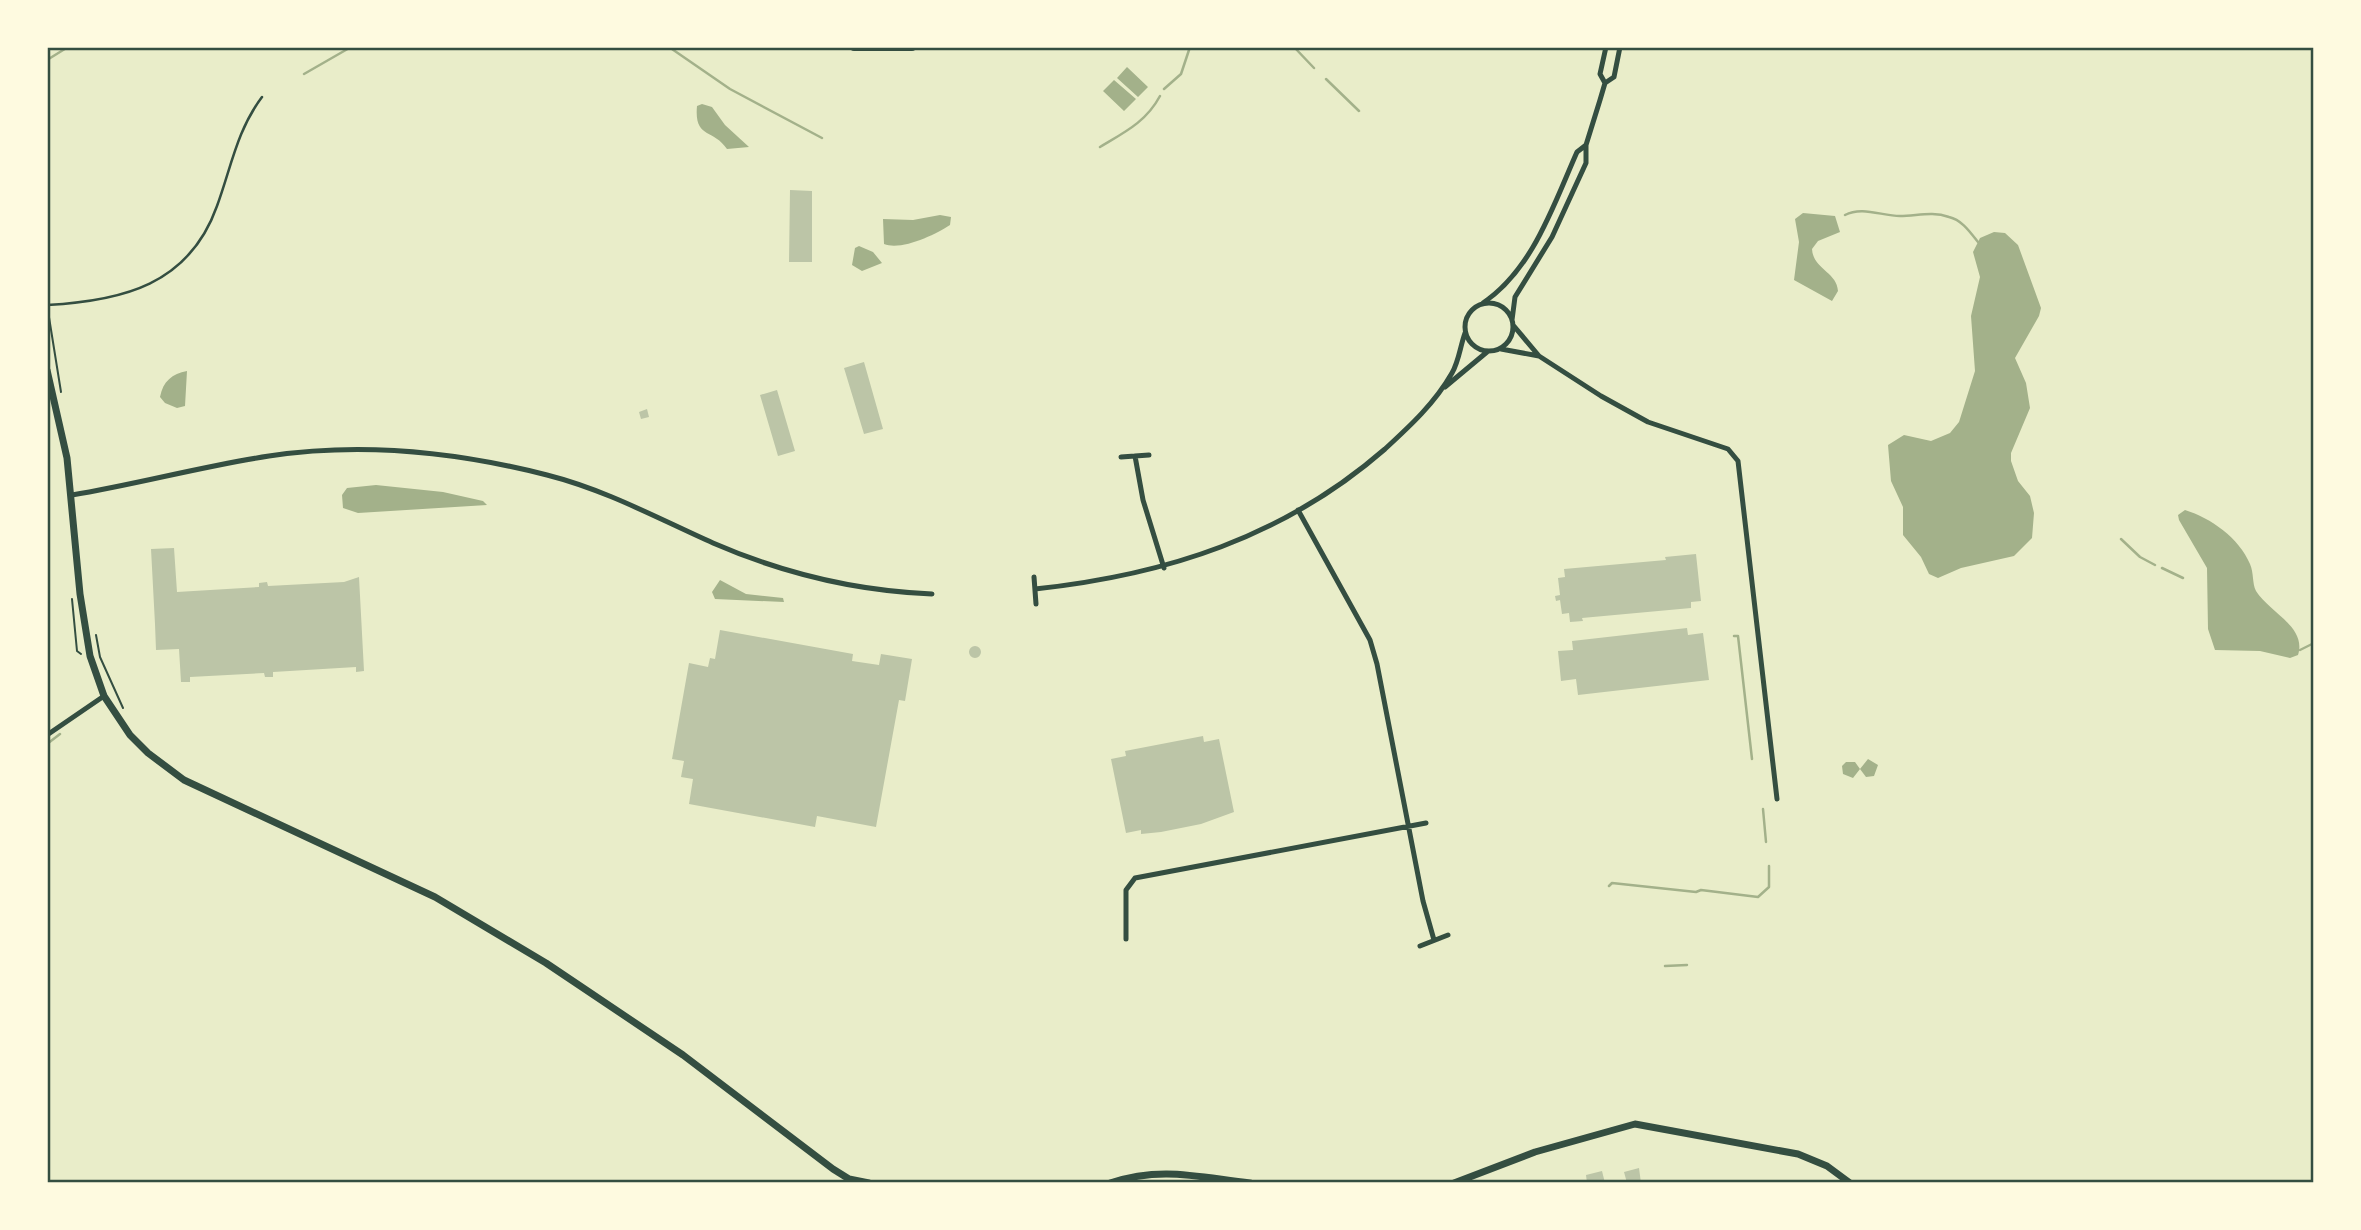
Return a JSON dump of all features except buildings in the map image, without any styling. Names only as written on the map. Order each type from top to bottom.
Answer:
[{"type":"main road","points":[[854,47],[912,47]]},
{"type":"street","points":[[1605,83],[1600,74],[1606,47]]},
{"type":"street","points":[[1500,349],[1511,338],[1515,298],[1552,237],[1586,163],[1586,145],[1605,83],[1614,77],[1620,47]]},
{"type":"street","points":[[1443,389],[1459,358],[1467,315],[1514,276],[1543,230],[1577,152],[1586,145]]},
{"type":"street","points":[[1483,303],[1497,304],[1539,356]]},
{"type":"street","points":[[1465,333],[1472,345],[1487,352]]},
{"type":"street","points":[[1035,589],[1101,582],[1164,568],[1256,534],[1361,470],[1410,426],[1443,389],[1487,352],[1500,349],[1539,356],[1648,422],[1728,449],[1738,461],[1777,799]]},
{"type":"street","points":[[47,370],[61,428],[72,495],[80,594],[90,656],[104,696],[130,735],[148,753],[184,780],[408,884],[464,914],[623,1012],[833,1170],[849,1179],[869,1183]]},
{"type":"street","points":[[72,495],[272,455],[355,449],[441,455],[545,474],[595,490],[721,546],[783,569],[845,584],[932,594]]},
{"type":"street","points":[[1121,457],[1149,455]]},
{"type":"street","points":[[1135,456],[1143,500],[1164,568]]},
{"type":"street","points":[[1298,510],[1370,640],[1385,697],[1434,940]]},
{"type":"street","points":[[1034,577],[1036,604]]},
{"type":"street","points":[[47,735],[104,696]]},
{"type":"street","points":[[1126,939],[1126,890],[1135,878],[1426,823]]},
{"type":"street","points":[[1420,946],[1448,935]]},
{"type":"street","points":[[1454,1183],[1555,1145],[1635,1124],[1798,1154],[1827,1166],[1850,1183]]},
{"type":"street","points":[[1110,1183],[1136,1174],[1164,1172],[1250,1183]]},
{"type":"lane","points":[[47,305],[119,298],[141,289],[177,266],[208,230],[241,133],[262,97]]},
{"type":"path","points":[[47,305],[63,402]]},
{"type":"path","points":[[95,630],[100,657],[124,711]]},
{"type":"shaded area","points":[[1127,67],[1148,87],[1138,97],[1117,78]]},
{"type":"shaded area","points":[[1114,80],[1136,99],[1124,111],[1103,91]]},
{"type":"shaded area","points":[[702,104],[712,107],[725,125],[749,147],[727,149],[722,142],[701,129],[697,106]]},
{"type":"shaded area","points":[[1803,213],[1835,216],[1840,232],[1818,241],[1812,249],[1816,261],[1837,285],[1838,291],[1832,301],[1794,280],[1799,242],[1795,219]]},
{"type":"shaded area","points":[[940,215],[951,217],[950,225],[936,233],[908,244],[884,244],[883,219],[913,220]]},
{"type":"shaded area","points":[[1994,232],[2005,233],[2018,245],[2041,308],[2015,358],[2026,383],[2030,408],[2011,453],[2018,481],[2030,496],[2034,513],[2032,538],[2014,556],[1961,568],[1938,578],[1929,574],[1921,557],[1903,535],[1903,507],[1891,481],[1888,445],[1904,435],[1931,441],[1950,433],[1959,422],[1975,371],[1971,316],[1980,277],[1973,252],[1980,238]]},
{"type":"shaded area","points":[[859,246],[873,252],[882,263],[862,271],[852,265],[855,248]]},
{"type":"shaded area","points":[[187,371],[185,406],[177,408],[165,403],[160,397],[166,383],[173,376]]},
{"type":"shaded area","points":[[376,485],[443,492],[483,501],[487,505],[358,513],[343,508],[342,495],[347,488]]},
{"type":"shaded area","points":[[2185,510],[2205,518],[2223,530],[2239,546],[2250,564],[2256,591],[2297,636],[2298,655],[2290,658],[2260,651],[2215,650],[2208,629],[2207,568],[2179,520],[2178,515]]},
{"type":"shaded area","points":[[720,580],[746,594],[783,598],[784,602],[715,599],[712,592]]},
{"type":"shaded area","points":[[1868,759],[1878,765],[1874,776],[1866,777],[1860,769]]},
{"type":"shaded area","points":[[1846,762],[1855,762],[1860,769],[1853,778],[1843,774],[1842,766]]},
{"type":"waterway","points":[[47,60],[68,47]]},
{"type":"waterway","points":[[304,74],[351,47]]},
{"type":"waterway","points":[[669,47],[730,89],[822,138]]},
{"type":"waterway","points":[[1164,89],[1181,74],[1190,47]]},
{"type":"waterway","points":[[1294,47],[1314,68]]},
{"type":"waterway","points":[[1326,79],[1359,111]]},
{"type":"waterway","points":[[1100,147],[1141,120],[1160,96]]},
{"type":"waterway","points":[[1845,215],[1858,211],[1900,216],[1943,215],[1962,224],[1978,242]]},
{"type":"waterway","points":[[2121,539],[2140,557],[2155,565]]},
{"type":"waterway","points":[[2162,568],[2183,578]]},
{"type":"waterway","points":[[1734,636],[1738,636],[1752,759]]},
{"type":"waterway","points":[[2300,650],[2314,643]]},
{"type":"waterway","points":[[47,744],[60,734]]},
{"type":"waterway","points":[[1763,809],[1766,842]]},
{"type":"waterway","points":[[1609,886],[1612,883],[1758,897],[1769,887],[1769,866]]},
{"type":"waterway","points":[[1665,966],[1687,965]]}]
